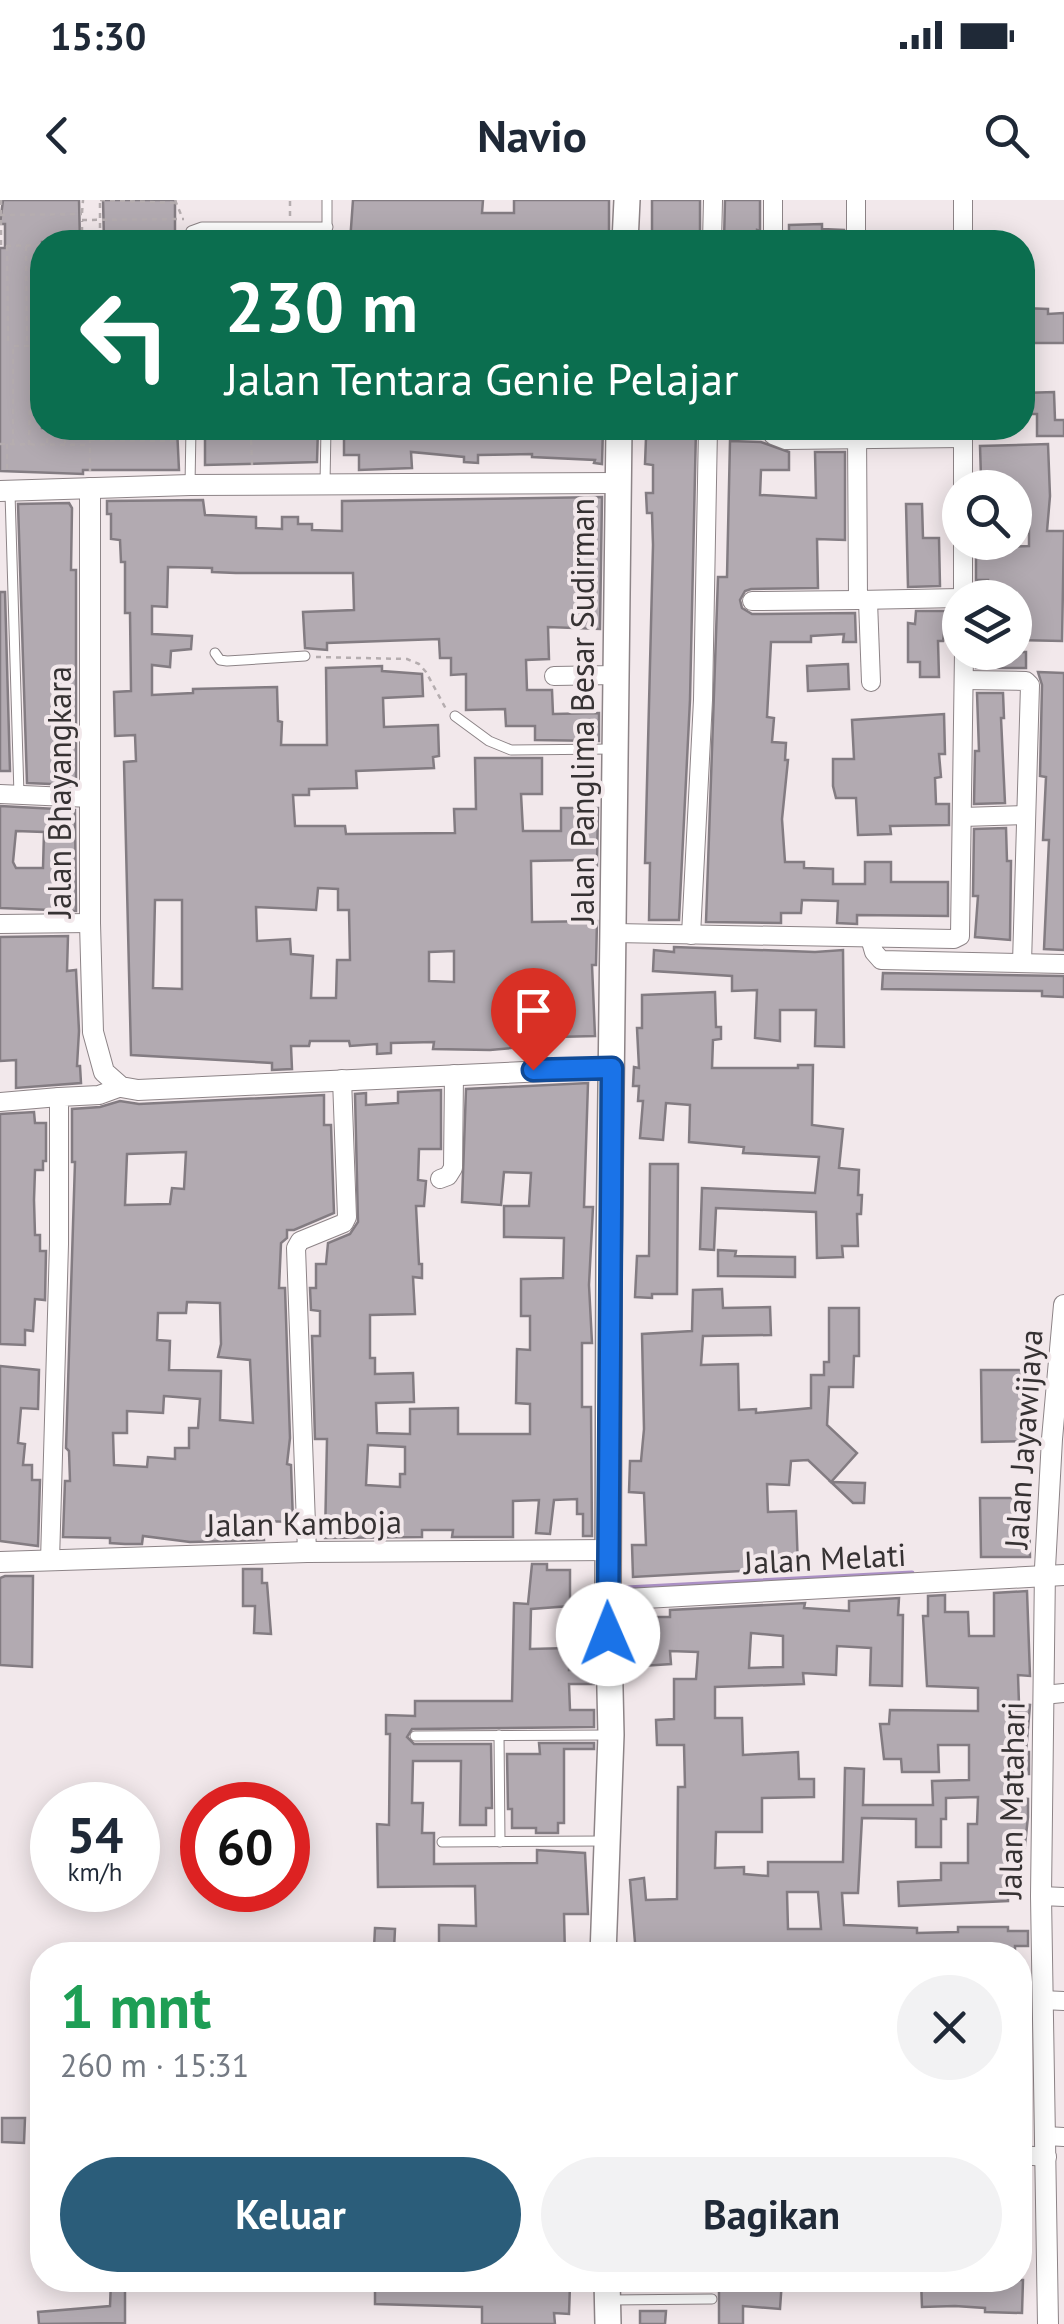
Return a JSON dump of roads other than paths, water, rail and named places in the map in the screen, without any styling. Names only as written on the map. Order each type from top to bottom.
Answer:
[{"type":"main road","points":[[626,230],[627,200]]},
{"type":"main road","name":"Jalan Panglima Besar Sudirman","points":[[603,1942],[611,1735],[608,1600],[619,440]]},
{"type":"street","points":[[712,230],[713,200]]},
{"type":"street","points":[[772,230],[773,200]]},
{"type":"street","points":[[856,200],[856,230]]},
{"type":"street","points":[[963,200],[963,230]]},
{"type":"street","points":[[691,935],[703,700],[708,440]]},
{"type":"street","points":[[857,440],[863,600],[871,682]]},
{"type":"street","points":[[963,440],[963,470]]},
{"type":"street","points":[[5,491],[252,484],[618,483]]},
{"type":"street","name":"Jalan Bhayangkara","points":[[90,488],[90,923],[96,1052],[104,1072],[121,1086]]},
{"type":"street","points":[[752,601],[942,598]]},
{"type":"street","points":[[614,933],[954,940],[960,936],[964,670]]},
{"type":"street","points":[[554,676],[616,674]]},
{"type":"street","points":[[964,680],[1026,681],[1030,685],[1022,964]]},
{"type":"street","points":[[10,795],[91,798]]},
{"type":"street","points":[[962,817],[1026,816]]},
{"type":"street","points":[[0,924],[90,923]]},
{"type":"street","points":[[870,938],[881,960],[1064,964]]},
{"type":"street","points":[[0,1102],[99,1095],[121,1086],[138,1090],[612,1068]]},
{"type":"street","points":[[440,1179],[453,1168],[454,1074]]},
{"type":"street","points":[[306,1552],[296,1248],[300,1242],[344,1224],[347,1216],[342,1078]]},
{"type":"street","points":[[50,1561],[59,1097]]},
{"type":"street","name":"Jalan Jayawijaya","points":[[1050,1569],[1064,1305]]},
{"type":"street","name":"Jalan Kamboja","points":[[0,1562],[306,1552],[609,1550]]},
{"type":"street","name":"Jalan Melati","points":[[608,1600],[1050,1569]]},
{"type":"street","name":"Jalan Matahari","points":[[1048,2324],[1052,2143],[1042,2000],[1041,1896],[1054,1694],[1050,1569]]},
{"type":"street","points":[[1041,1896],[1064,1897]]},
{"type":"street","points":[[1042,2000],[1064,2001]]},
{"type":"lane","points":[[194,230],[328,227],[327,200]]},
{"type":"lane","points":[[190,440],[190,486]]},
{"type":"lane","points":[[326,440],[326,484]]},
{"type":"lane","points":[[5,491],[10,795]]},
{"type":"lane","points":[[216,653],[220,660],[228,662],[305,656]]},
{"type":"lane","points":[[455,716],[490,741],[511,750],[616,749]]},
{"type":"lane","points":[[500,1735],[500,1842]]},
{"type":"lane","points":[[415,1736],[611,1735]]},
{"type":"lane","points":[[442,1842],[606,1841]]},
{"type":"lane","points":[[607,2301],[712,2299]]},
{"type":"waterway","points":[[626,1588],[912,1573]]}]
